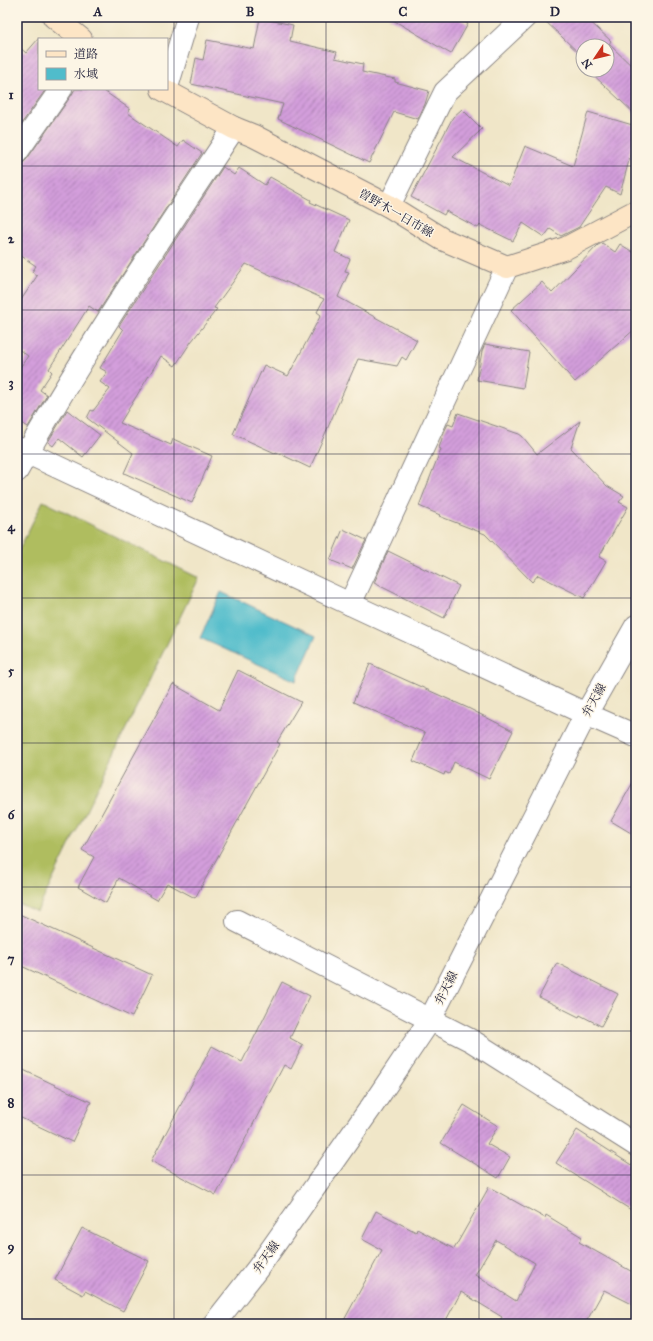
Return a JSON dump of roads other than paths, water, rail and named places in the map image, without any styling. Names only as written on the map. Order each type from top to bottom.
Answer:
[{"type":"main road","points":[[54,17],[80,38]]},
{"type":"main road","name":"曽野木一日市線","points":[[167,90],[234,128],[254,136],[389,206],[442,240],[507,267]]},
{"type":"main road","points":[[507,267],[566,248],[636,211]]},
{"type":"street","points":[[168,80],[188,17]]},
{"type":"street","points":[[389,206],[445,92],[525,17]]},
{"type":"street","points":[[17,152],[60,90]]},
{"type":"street","points":[[17,471],[22,450],[77,368],[133,279],[234,128]]},
{"type":"street","points":[[350,604],[507,267]]},
{"type":"street","points":[[22,450],[636,736]]},
{"type":"street","name":"弁天線","points":[[214,1324],[258,1268],[372,1106],[430,1020],[586,714],[636,626]]},
{"type":"street","points":[[237,922],[472,1041],[636,1145]]},
{"type":"water","points":[[221,592],[316,636],[296,681],[200,638]]}]
